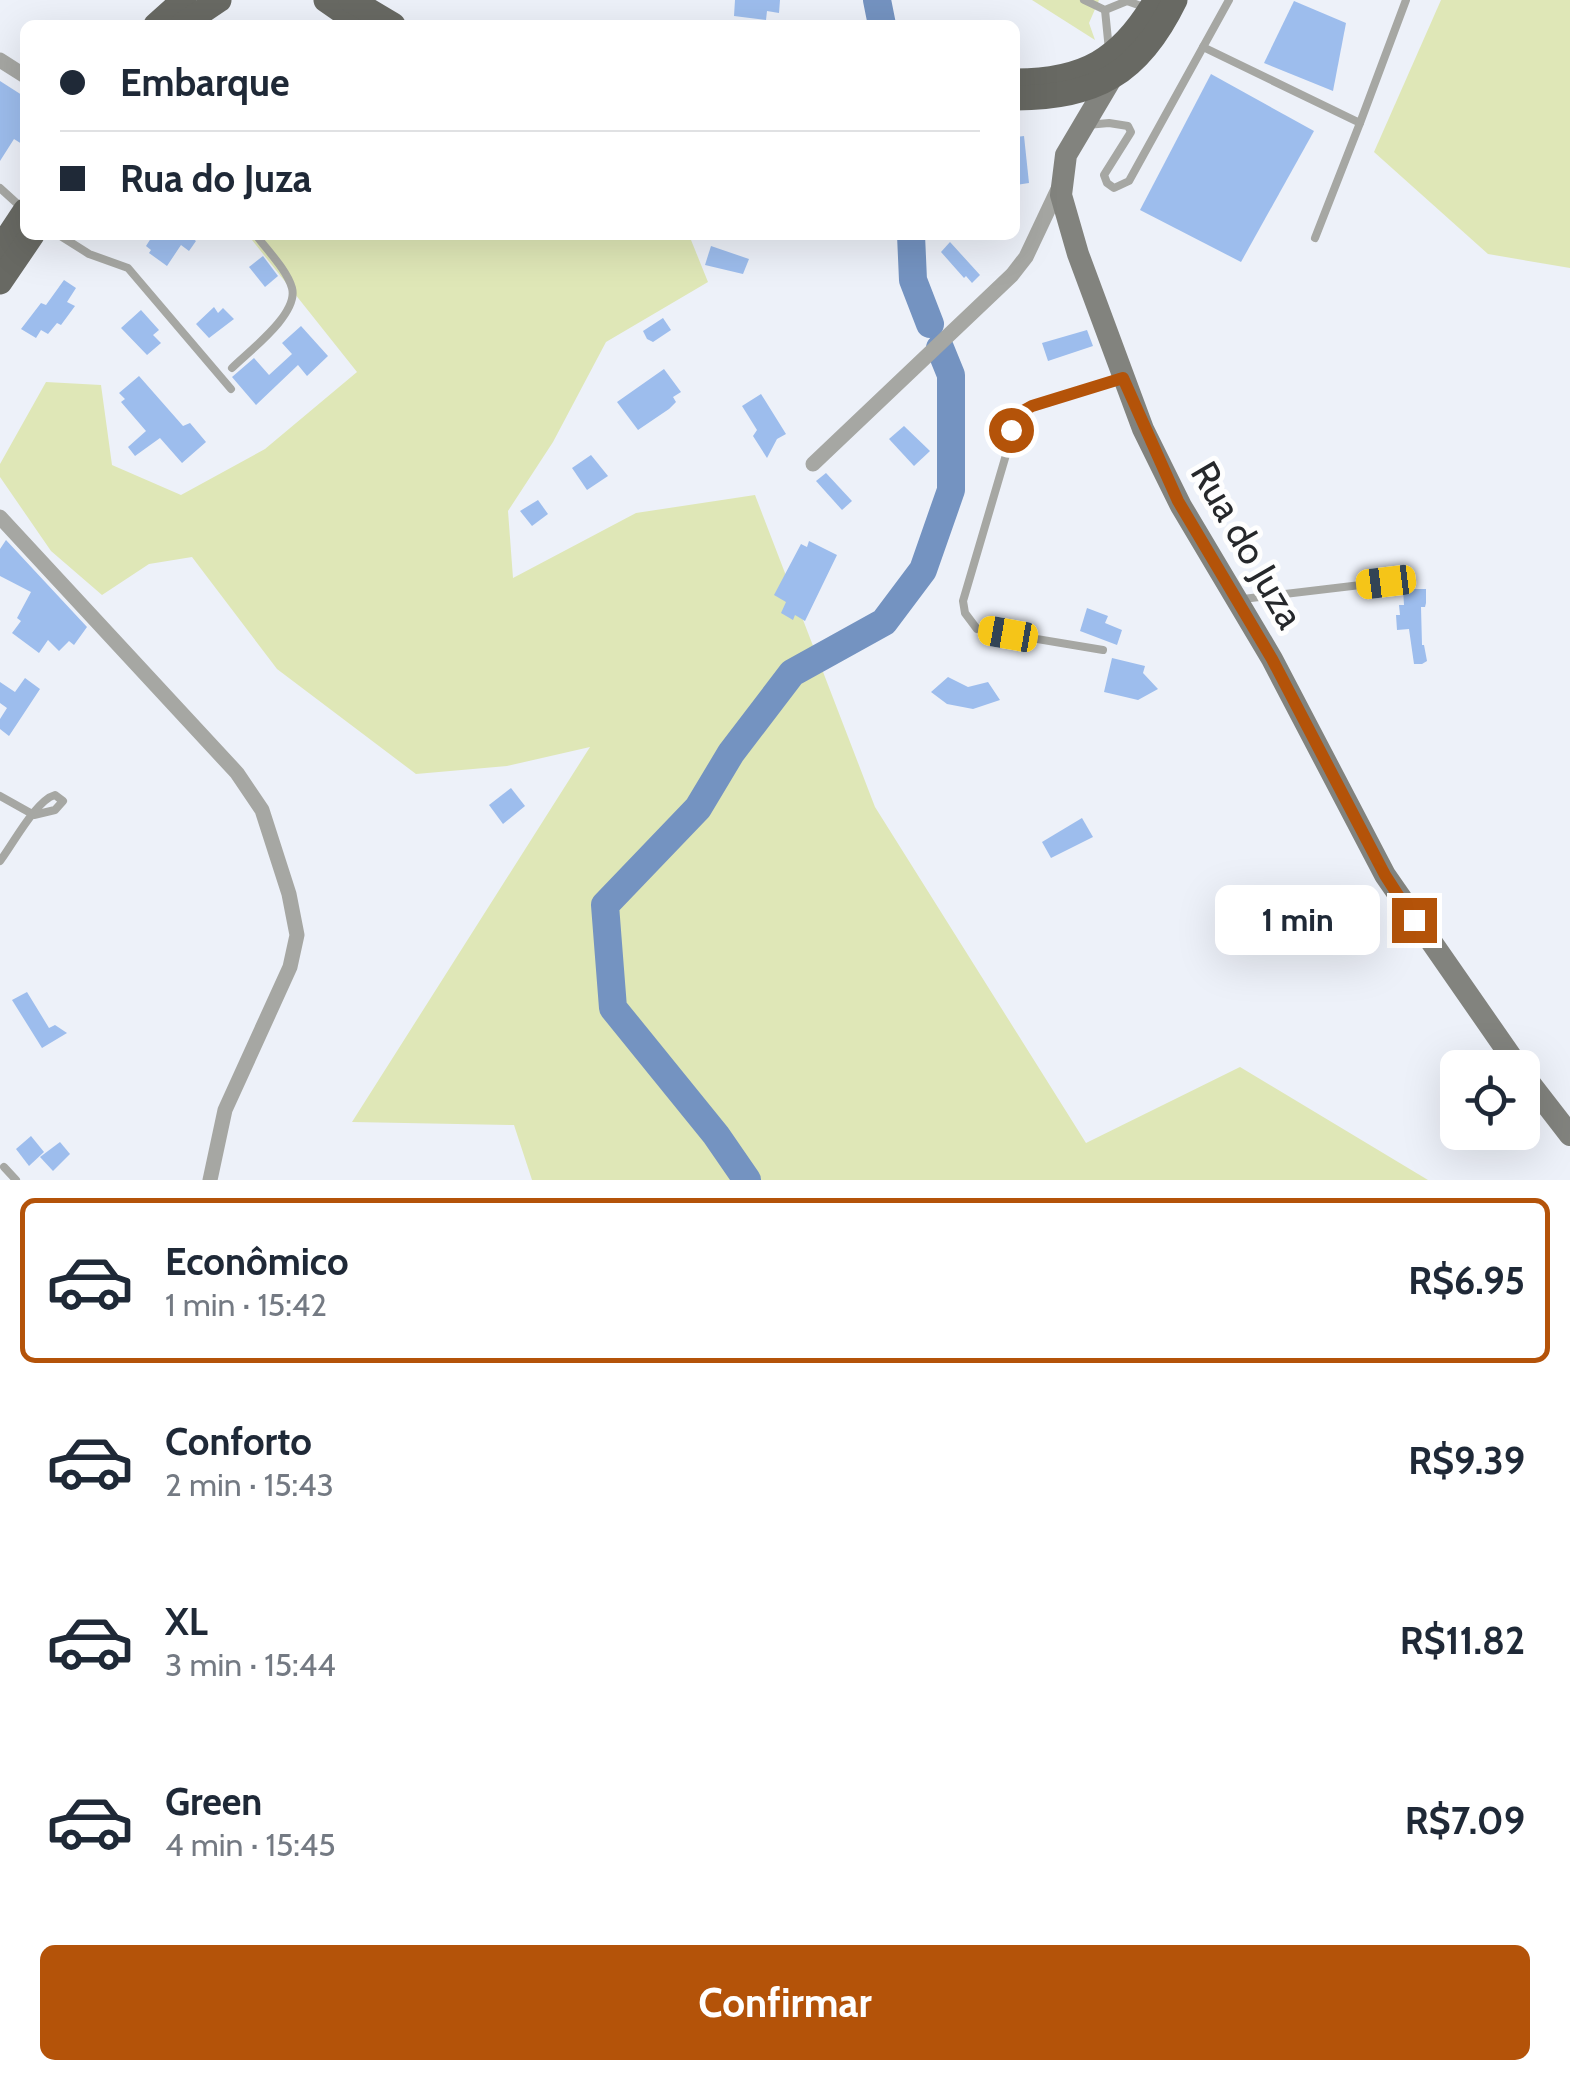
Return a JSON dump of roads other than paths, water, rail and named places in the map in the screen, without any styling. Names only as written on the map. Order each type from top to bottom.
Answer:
[{"type":"main road","points":[[162,20],[184,0]]},
{"type":"main road","points":[[189,20],[219,0]]},
{"type":"main road","points":[[326,0],[355,20]]},
{"type":"main road","points":[[351,0],[385,20]]},
{"type":"main road","points":[[1020,98],[1058,94],[1110,68],[1126,43],[1162,7]]},
{"type":"main road","points":[[1020,80],[1110,68]]},
{"type":"main road","points":[[0,249],[20,219]]},
{"type":"main road","points":[[0,282],[29,240]]},
{"type":"street","points":[[813,464],[1012,276],[1026,257],[1060,185],[1066,155],[1110,68]]},
{"type":"street","name":"Rua do Juza","points":[[1060,185],[1067,221],[1123,378],[1178,501],[1239,600],[1395,892],[1507,1050]]},
{"type":"street","points":[[0,517],[237,774],[262,810],[281,866],[295,917],[295,949],[225,1110],[210,1180]]},
{"type":"street","name":"Rua do Juza","points":[[1540,1096],[1570,1136]]},
{"type":"lane","points":[[1084,0],[1105,10],[1127,1],[1162,7]]},
{"type":"lane","points":[[1082,126],[1128,126],[1131,132],[1127,140],[1104,174],[1107,183],[1114,188],[1122,187],[1129,181],[1229,0]]},
{"type":"lane","points":[[1314,238],[1405,3],[1392,0]]},
{"type":"lane","points":[[1105,10],[1110,68]]},
{"type":"lane","points":[[1202,47],[1360,123]]},
{"type":"lane","points":[[0,188],[20,206]]},
{"type":"lane","points":[[67,240],[88,254],[128,268],[232,389]]},
{"type":"lane","points":[[232,368],[282,318],[292,297],[291,285],[260,240]]},
{"type":"lane","points":[[1102,650],[977,629],[965,613],[963,601],[1016,421],[1032,406],[1123,378]]},
{"type":"lane","points":[[1239,600],[1386,582]]},
{"type":"lane","points":[[0,796],[34,815],[0,861]]},
{"type":"lane","points":[[4,1167],[16,1180]]},
{"type":"waterway","points":[[877,0],[881,20]]},
{"type":"waterway","points":[[911,240],[913,280],[930,324]]},
{"type":"waterway","points":[[747,1180],[716,1135],[613,1008],[605,905],[698,808],[731,753],[792,673],[884,622],[923,570],[951,490],[951,375],[940,348]]}]
